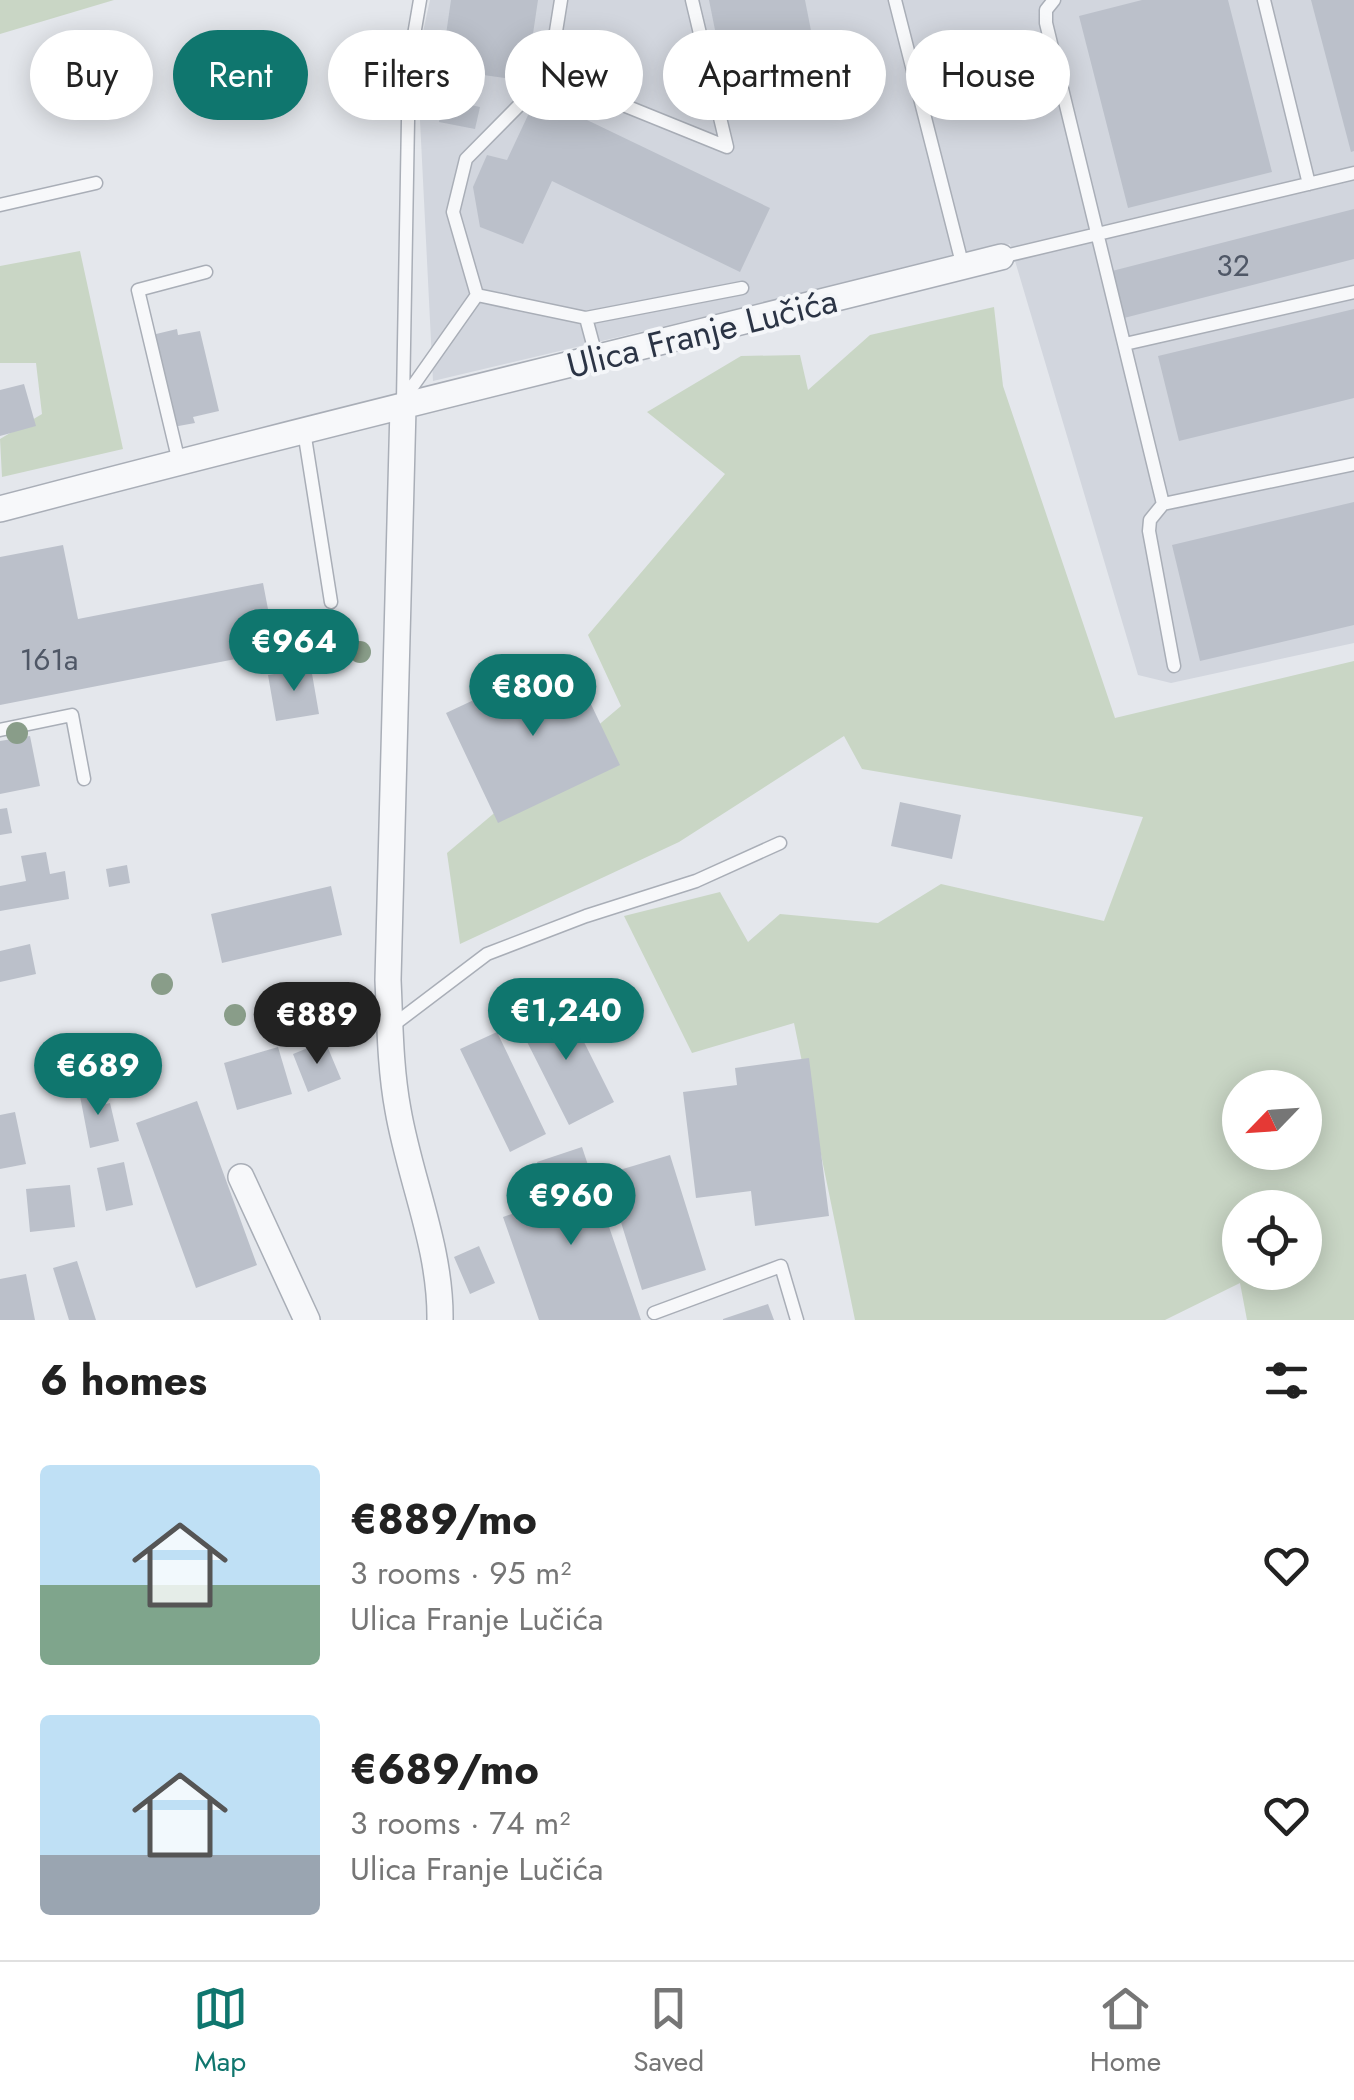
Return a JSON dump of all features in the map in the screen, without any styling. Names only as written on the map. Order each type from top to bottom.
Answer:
[{"type":"street","name":"Ulica Franje Lučića","points":[[0,510],[403,404],[1001,257]]},
{"type":"street","points":[[403,404],[388,980],[398,1112],[427,1219],[440,1320]]},
{"type":"street","points":[[241,1177],[307,1320]]},
{"type":"lane","points":[[403,404],[409,64],[420,0]]},
{"type":"lane","points":[[556,30],[561,0]]},
{"type":"lane","points":[[643,113],[727,147],[692,0]]},
{"type":"lane","points":[[896,0],[964,267]]},
{"type":"lane","points":[[1054,0],[1046,10],[1046,23],[1163,504]]},
{"type":"lane","points":[[1264,0],[1309,184]]},
{"type":"lane","points":[[403,404],[476,295],[453,212],[466,159],[505,119]]},
{"type":"lane","points":[[1001,257],[1354,173]]},
{"type":"lane","points":[[0,206],[96,183]]},
{"type":"lane","points":[[179,462],[138,290],[206,272]]},
{"type":"lane","points":[[476,295],[586,318],[742,288]]},
{"type":"lane","points":[[1125,344],[1354,292]]},
{"type":"lane","points":[[586,318],[597,359]]},
{"type":"lane","points":[[304,431],[331,602]]},
{"type":"lane","points":[[1174,666],[1149,531],[1150,520],[1163,504],[1354,464]]},
{"type":"lane","points":[[0,730],[72,715],[84,779]]},
{"type":"lane","points":[[390,1028],[486,954],[586,916],[696,881],[780,842]]},
{"type":"lane","points":[[654,1313],[781,1266],[797,1320]]},
{"type":"shaded area","points":[[430,0],[1354,0],[1354,643],[1171,683],[1138,675],[1010,244],[433,381],[420,120],[485,120],[485,30],[424,30]]},
{"type":"green space","points":[[0,0],[114,0],[0,34]]},
{"type":"green space","points":[[80,251],[123,449],[2,477],[0,439],[42,414],[36,363],[0,363],[0,266]]},
{"type":"green space","points":[[994,307],[1003,386],[1115,718],[1354,661],[1354,1320],[1247,1320],[1241,1290],[1322,1290],[1322,1190],[1222,1190],[1222,1290],[1226,1290],[1165,1320],[855,1320],[794,1023],[692,1053],[624,916],[720,892],[748,942],[780,914],[878,923],[941,884],[1104,921],[1143,817],[862,769],[844,736],[679,842],[460,944],[447,853],[621,706],[588,635],[725,474],[647,412],[741,356],[800,355],[808,390],[870,335]]},
{"type":"building","points":[[451,0],[538,0],[534,30],[505,30],[505,78],[485,75],[485,30],[447,30]]},
{"type":"building","points":[[709,0],[805,0],[811,30],[715,30]]},
{"type":"building","points":[[1142,0],[1228,0],[1272,172],[1128,208],[1079,16]]},
{"type":"building","points":[[1311,0],[1354,0],[1351,152]]},
{"type":"building","points":[[439,120],[477,120],[475,129]]},
{"type":"building","points":[[526,120],[587,120],[770,208],[740,272],[552,181],[523,244],[480,227],[473,187],[487,155],[507,160]]},
{"type":"building","points":[[1354,209],[1354,259],[1124,318],[1112,271]]},
{"type":"building","points":[[1354,309],[1354,398],[1179,441],[1158,356]]},
{"type":"building","points":[[177,329],[178,335],[200,331],[219,411],[193,417],[195,423],[173,427],[152,335]]},
{"type":"building","points":[[24,384],[36,426],[0,436],[0,390]]},
{"type":"building","points":[[1354,502],[1354,625],[1200,661],[1172,545]]},
{"type":"building","points":[[63,545],[78,619],[263,583],[276,651],[0,705],[0,557]]},
{"type":"building","points":[[568,656],[620,765],[498,823],[446,713]]},
{"type":"building","points":[[311,668],[319,714],[276,721],[268,675]]},
{"type":"building","points":[[30,736],[40,786],[0,794],[0,741]]},
{"type":"building","points":[[900,802],[961,815],[952,859],[891,846]]},
{"type":"building","points":[[7,808],[12,833],[0,835],[0,809]]},
{"type":"building","points":[[46,852],[50,874],[65,871],[69,899],[0,911],[0,886],[26,881],[21,856]]},
{"type":"building","points":[[127,865],[130,883],[109,887],[106,869]]},
{"type":"building","points":[[331,886],[342,935],[222,963],[211,914]]},
{"type":"building","points":[[30,944],[36,974],[0,982],[0,951]]},
{"type":"building","points":[[564,1002],[614,1102],[569,1125],[518,1024]]},
{"type":"building","points":[[497,1032],[546,1134],[510,1152],[460,1049]]},
{"type":"building","points":[[325,1041],[341,1079],[308,1092],[293,1054]]},
{"type":"building","points":[[278,1047],[292,1094],[237,1110],[224,1063]]},
{"type":"building","points":[[809,1058],[829,1216],[755,1226],[751,1191],[696,1198],[683,1092],[737,1085],[735,1068]]},
{"type":"building","points":[[102,1086],[119,1141],[90,1148],[79,1091]]},
{"type":"building","points":[[197,1101],[257,1265],[196,1288],[136,1123]]},
{"type":"building","points":[[15,1112],[26,1164],[0,1169],[0,1115]]},
{"type":"building","points":[[582,1147],[641,1320],[539,1320],[503,1217],[550,1201],[537,1162]]},
{"type":"building","points":[[670,1155],[706,1270],[642,1290],[606,1174]]},
{"type":"building","points":[[124,1162],[133,1205],[106,1211],[97,1168]]},
{"type":"building","points":[[70,1185],[75,1227],[30,1232],[26,1189]]},
{"type":"building","points":[[479,1246],[495,1283],[470,1294],[454,1257]]},
{"type":"building","points":[[77,1261],[96,1320],[69,1320],[53,1268]]},
{"type":"building","points":[[26,1274],[35,1320],[0,1320],[0,1279]]},
{"type":"building","points":[[768,1304],[774,1320],[723,1320],[723,1319]]}]
